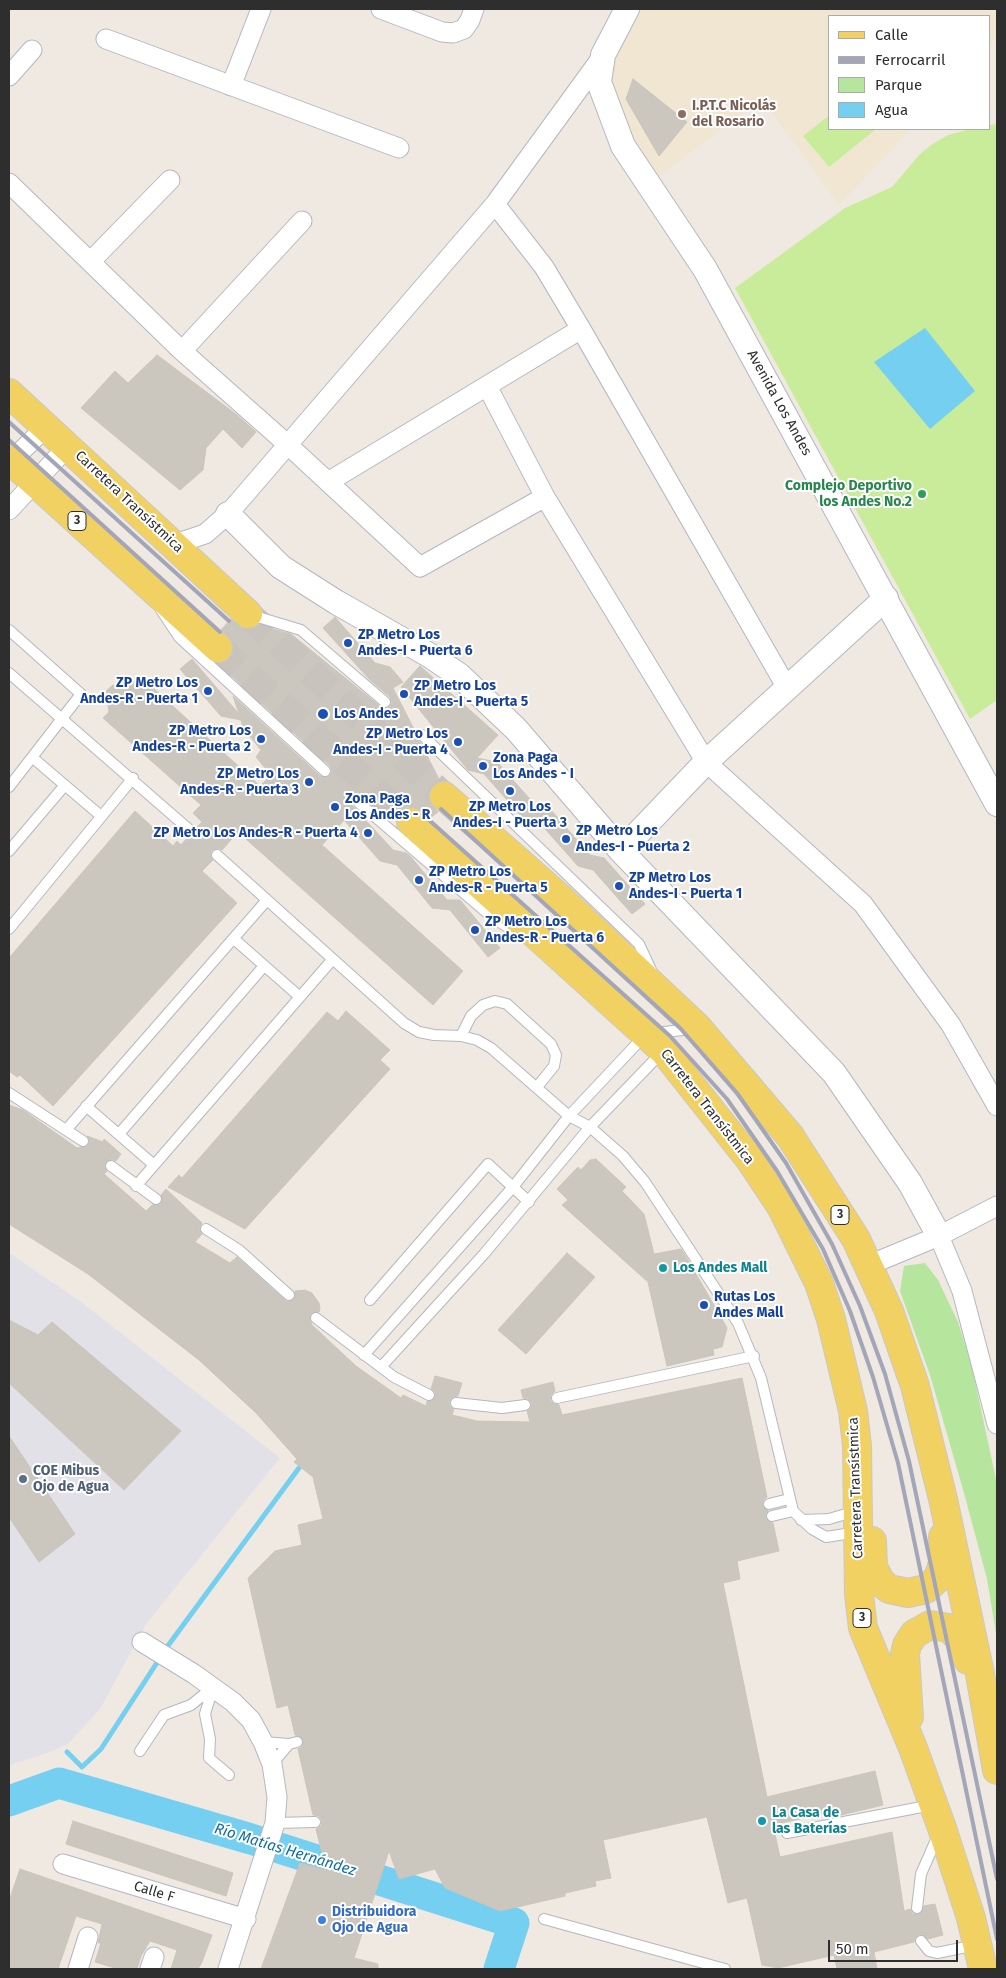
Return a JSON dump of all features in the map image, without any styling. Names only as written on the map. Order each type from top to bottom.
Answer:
[{"type":"main road","name":"Carretera Transístmica","points":[[9,392],[175,544],[248,614]]},
{"type":"main road","name":"3","points":[[9,461],[34,481],[218,648]]},
{"type":"main road","name":"3","points":[[444,796],[559,897],[698,1028],[790,1136],[856,1240],[889,1311],[916,1386],[943,1499],[979,1669],[997,1770]]},
{"type":"main road","name":"Carretera Transístmica","points":[[410,822],[655,1042],[751,1161],[782,1208],[819,1283],[833,1326],[853,1411],[857,1446],[859,1594],[863,1628],[913,1748],[938,1816],[981,1957]]},
{"type":"main road","points":[[833,1326],[859,1392],[869,1432],[874,1567],[880,1581],[889,1588],[908,1594],[926,1589],[932,1584],[938,1578],[944,1560],[943,1538],[916,1386]]},
{"type":"main road","points":[[913,1748],[905,1666],[907,1645],[914,1634],[924,1628],[943,1625],[954,1631],[965,1652],[997,1778]]},
{"type":"street","points":[[231,86],[261,9]]},
{"type":"street","points":[[381,9],[442,32],[454,33],[464,30],[474,9]]},
{"type":"street","name":"Avenida Los Andes","points":[[627,9],[603,55],[599,82],[623,146],[705,268],[994,791]]},
{"type":"street","points":[[106,39],[399,148]]},
{"type":"street","points":[[9,76],[32,50]]},
{"type":"street","points":[[175,544],[205,534],[228,514],[495,204],[603,55]]},
{"type":"street","points":[[91,261],[170,180]]},
{"type":"street","points":[[9,183],[91,261],[182,352],[288,444],[420,567],[545,497]]},
{"type":"street","points":[[495,204],[544,267],[787,688]]},
{"type":"street","points":[[182,352],[302,221]]},
{"type":"street","points":[[328,482],[581,329]]},
{"type":"street","points":[[487,386],[545,497],[706,762],[863,904],[950,1025],[997,1106]]},
{"type":"street","points":[[9,461],[47,426]]},
{"type":"street","points":[[9,510],[68,446]]},
{"type":"street","points":[[228,514],[281,568],[429,655],[459,675],[538,753],[620,851],[834,1073],[910,1183],[939,1236],[962,1291],[997,1424]]},
{"type":"street","points":[[620,851],[706,762],[886,598]]},
{"type":"street","points":[[869,1265],[939,1236],[997,1206]]},
{"type":"street","points":[[144,1644],[213,1687],[233,1702],[251,1720],[272,1764],[277,1797],[273,1829],[246,1919],[228,1969]]},
{"type":"street","name":"Calle F","points":[[63,1864],[246,1919]]},
{"type":"street","points":[[78,1969],[88,1937]]},
{"type":"lane","points":[[146,583],[180,637],[324,771]]},
{"type":"lane","points":[[248,614],[301,630],[385,702]]},
{"type":"lane","points":[[9,630],[81,694],[62,721],[9,787]]},
{"type":"lane","points":[[9,672],[62,721],[133,778],[192,832]]},
{"type":"lane","points":[[422,735],[639,944],[662,994]]},
{"type":"lane","points":[[33,758],[101,816]]},
{"type":"lane","points":[[9,929],[133,778]]},
{"type":"lane","points":[[9,851],[65,785]]},
{"type":"lane","points":[[359,803],[493,918],[514,931],[542,940]]},
{"type":"lane","points":[[217,855],[404,1023],[419,1032],[434,1035],[462,1036],[477,1040],[490,1048],[569,1116],[590,1127],[608,1142],[645,1182],[738,1323],[754,1356],[793,1511],[812,1529],[826,1537],[859,1521]]},
{"type":"lane","points":[[66,1130],[267,900]]},
{"type":"lane","points":[[234,939],[300,997]]},
{"type":"lane","points":[[136,1186],[332,960]]},
{"type":"lane","points":[[119,1134],[264,966]]},
{"type":"lane","points":[[462,1036],[471,1016],[483,1005],[495,1001],[507,1004],[551,1044],[556,1054],[554,1066],[536,1088]]},
{"type":"lane","points":[[364,1355],[513,1187],[569,1116],[655,1042],[698,1028]]},
{"type":"lane","points":[[381,1367],[529,1202],[590,1127],[655,1042]]},
{"type":"lane","points":[[9,1093],[83,1141]]},
{"type":"lane","points":[[86,1106],[154,1165]]},
{"type":"lane","points":[[370,1300],[488,1164],[529,1202]]},
{"type":"lane","points":[[111,1166],[156,1200]]},
{"type":"lane","points":[[206,1229],[239,1250],[289,1295]]},
{"type":"lane","points":[[316,1318],[381,1367],[411,1387],[429,1395]]},
{"type":"lane","points":[[557,1398],[754,1356]]},
{"type":"lane","points":[[456,1403],[502,1408],[525,1405]]},
{"type":"lane","points":[[769,1504],[789,1499]]},
{"type":"lane","points":[[772,1516],[793,1511]]},
{"type":"lane","points":[[801,1520],[859,1521]]},
{"type":"lane","points":[[140,1751],[164,1715],[191,1705],[213,1687]]},
{"type":"lane","points":[[213,1687],[205,1714],[210,1739],[209,1758],[229,1776]]},
{"type":"lane","points":[[263,1742],[293,1743],[272,1764]]},
{"type":"lane","points":[[787,1833],[938,1816],[922,1874],[918,1908]]},
{"type":"lane","points":[[273,1829],[315,1822]]},
{"type":"lane","points":[[544,1919],[725,1969]]},
{"type":"lane","points":[[921,1940],[928,1951],[981,1957]]},
{"type":"shaded area","name":"I.P.T.C Nicolás del Rosario","points":[[628,9],[997,9],[997,37],[991,44],[991,15],[828,15],[828,130],[910,130],[839,205],[762,99],[655,179],[634,145],[608,80]]},
{"type":"shaded area","points":[[9,1253],[80,1301],[280,1458],[146,1624],[100,1709],[68,1744],[42,1755],[9,1765]]},
{"type":"green space","points":[[828,117],[828,130],[875,130],[829,167],[803,136]]},
{"type":"green space","name":"Complejo Deportivo los Andes No.2","points":[[997,124],[997,700],[970,719],[735,288],[845,208],[892,187],[920,154],[931,145],[948,135],[967,130],[991,130],[991,125]]},
{"type":"green space","points":[[925,1263],[938,1280],[958,1322],[971,1363],[997,1484],[997,1639],[987,1579],[964,1493],[930,1375],[900,1291],[904,1266]]},
{"type":"water","points":[[925,328],[975,391],[930,429],[874,362]]},
{"type":"building","points":[[633,79],[687,122],[659,156],[626,99]]},
{"type":"building","points":[[157,355],[237,415],[256,432],[242,448],[223,429],[206,448],[203,470],[180,490],[81,408],[115,371],[128,383]]},
{"type":"building","points":[[335,617],[375,663],[390,667],[403,682],[393,688],[416,733],[416,737],[440,781],[433,785],[429,792],[429,801],[438,812],[430,818],[415,807],[406,807],[397,817],[379,811],[361,796],[356,797],[352,802],[347,800],[393,850],[410,856],[447,900],[460,900],[500,948],[488,957],[450,910],[432,908],[397,865],[380,861],[344,820],[322,845],[463,971],[433,1005],[238,832],[222,850],[218,848],[212,850],[210,854],[213,860],[202,871],[237,903],[53,1106],[20,1075],[17,1077],[9,1071],[9,958],[135,811],[173,846],[177,841],[181,845],[188,837],[197,837],[199,833],[197,827],[202,822],[193,813],[201,805],[103,718],[109,712],[106,691],[113,685],[131,684],[139,675],[260,786],[271,775],[256,757],[261,750],[243,728],[241,720],[221,716],[180,669],[192,659],[239,714],[233,696],[320,776],[328,777],[332,772],[330,766],[225,670],[223,663],[230,658],[233,652],[233,644],[221,630],[231,619],[244,629],[252,629],[259,625],[291,634],[381,707],[388,708],[392,703],[390,697],[370,680],[323,628]]},
{"type":"building","name":"Zona Paga Los Andes - I","points":[[420,666],[498,735],[477,758],[497,762],[536,806],[551,810],[590,855],[604,858],[645,904],[632,914],[593,870],[578,866],[538,821],[522,817],[484,774],[468,770],[401,687]]},
{"type":"building","points":[[346,1011],[390,1050],[380,1060],[390,1069],[245,1229],[168,1187],[179,1175],[182,1178],[327,1012],[338,1021]]},
{"type":"building","points":[[9,1105],[23,1110],[77,1148],[88,1145],[90,1141],[87,1136],[103,1142],[104,1139],[121,1154],[116,1161],[111,1159],[106,1162],[104,1166],[107,1171],[104,1174],[146,1211],[152,1205],[161,1203],[161,1195],[166,1189],[202,1223],[199,1229],[202,1234],[195,1242],[230,1263],[237,1257],[287,1302],[294,1299],[295,1291],[305,1290],[312,1293],[319,1303],[320,1309],[319,1312],[310,1314],[312,1325],[356,1366],[401,1398],[403,1395],[426,1406],[427,1401],[435,1398],[435,1392],[431,1389],[435,1376],[462,1383],[458,1396],[453,1397],[449,1402],[450,1406],[454,1409],[452,1415],[477,1421],[530,1422],[527,1411],[531,1408],[532,1404],[528,1399],[523,1398],[521,1390],[553,1382],[555,1391],[551,1395],[550,1400],[554,1404],[559,1405],[562,1415],[742,1378],[767,1497],[762,1505],[768,1511],[765,1515],[767,1520],[773,1523],[779,1551],[737,1561],[740,1579],[723,1583],[767,1797],[875,1771],[883,1805],[837,1816],[835,1811],[773,1825],[780,1857],[892,1832],[904,1911],[910,1909],[913,1914],[919,1914],[924,1906],[935,1904],[943,1935],[928,1939],[920,1934],[915,1938],[914,1942],[874,1952],[877,1969],[837,1969],[834,1955],[778,1968],[762,1965],[747,1898],[728,1903],[707,1817],[603,1840],[611,1878],[595,1881],[596,1886],[565,1893],[565,1896],[500,1911],[445,1888],[435,1869],[399,1879],[389,1851],[354,1958],[378,1964],[378,1969],[261,1969],[300,1863],[326,1870],[316,1829],[321,1826],[322,1821],[319,1816],[313,1815],[298,1749],[302,1747],[303,1740],[295,1735],[288,1705],[277,1708],[248,1578],[275,1551],[302,1545],[298,1525],[323,1519],[313,1477],[294,1462],[297,1459],[256,1413],[199,1360],[88,1274],[9,1224]]},
{"type":"building","name":"Los Andes Mall","points":[[596,1159],[626,1187],[622,1191],[644,1214],[654,1254],[681,1249],[688,1260],[727,1328],[722,1347],[713,1349],[714,1355],[667,1366],[648,1282],[562,1205],[568,1200],[557,1189],[578,1167],[581,1170],[590,1160]]},
{"type":"building","points":[[567,1253],[595,1277],[526,1354],[498,1330]]},
{"type":"building","points":[[9,1320],[38,1335],[52,1322],[181,1431],[124,1490],[9,1383]]},
{"type":"building","name":"COE Mibus Ojo de Agua","points":[[9,1436],[75,1534],[39,1562],[9,1517]]},
{"type":"building","points":[[73,1821],[233,1873],[226,1896],[66,1844]]},
{"type":"building","points":[[20,1869],[212,1935],[202,1962],[198,1969],[171,1969],[177,1950],[150,1941],[141,1956],[137,1969],[118,1969],[95,1962],[101,1943],[98,1943],[102,1924],[76,1916],[58,1969],[9,1969],[9,1901]]},
{"type":"waterway","points":[[164,1651],[299,1468]]},
{"type":"waterway","points":[[67,1752],[82,1767],[101,1749],[160,1658]]},
{"type":"waterway","name":"Río Matías Hernández","points":[[9,1801],[59,1783],[251,1839],[514,1923],[499,1969]]},
{"type":"tunnel","points":[[248,614],[444,796]]},
{"type":"tunnel","points":[[218,648],[411,822]]},
{"type":"railway","points":[[9,422],[229,621]]},
{"type":"railway","points":[[9,440],[220,632]]},
{"type":"railway","points":[[441,809],[680,1028],[737,1093],[786,1163],[832,1244],[860,1306],[885,1374],[909,1461],[997,1879]]},
{"type":"railway","points":[[428,819],[670,1036],[727,1099],[777,1171],[823,1249],[850,1311],[873,1377],[898,1463],[997,1939]]},
{"type":"place","name":"I.P.T.C Nicolás del Rosario","points":[[682,114]]},
{"type":"place","name":"Complejo Deportivo los Andes No.2","points":[[922,494]]},
{"type":"place","name":"ZP Metro Los Andes-I - Puerta 6","points":[[348,643]]},
{"type":"place","name":"ZP Metro Los Andes-R - Puerta 1","points":[[208,691]]},
{"type":"place","name":"ZP Metro Los Andes-I - Puerta 5","points":[[404,694]]},
{"type":"place","name":"Los Andes","points":[[323,714]]},
{"type":"place","name":"ZP Metro Los Andes-R - Puerta 2","points":[[261,739]]},
{"type":"place","name":"ZP Metro Los Andes-I - Puerta 4","points":[[458,742]]},
{"type":"place","name":"Zona Paga Los Andes - I","points":[[483,766]]},
{"type":"place","name":"ZP Metro Los Andes-R - Puerta 3","points":[[309,782]]},
{"type":"place","name":"ZP Metro Los Andes-I - Puerta 3","points":[[510,791]]},
{"type":"place","name":"Zona Paga Los Andes - R","points":[[335,807]]},
{"type":"place","name":"ZP Metro Los Andes-R - Puerta 4","points":[[368,833]]},
{"type":"place","name":"ZP Metro Los Andes-I - Puerta 2","points":[[566,839]]},
{"type":"place","name":"ZP Metro Los Andes-R - Puerta 5","points":[[419,880]]},
{"type":"place","name":"ZP Metro Los Andes-I - Puerta 1","points":[[619,886]]},
{"type":"place","name":"ZP Metro Los Andes-R - Puerta 6","points":[[475,930]]},
{"type":"place","name":"Los Andes Mall","points":[[663,1268]]},
{"type":"place","name":"Rutas Los Andes Mall","points":[[704,1305]]},
{"type":"place","name":"COE Mibus Ojo de Agua","points":[[23,1479]]},
{"type":"place","name":"La Casa de las Baterías","points":[[762,1821]]},
{"type":"place","name":"Distribuidora Ojo de Agua","points":[[322,1920]]}]
